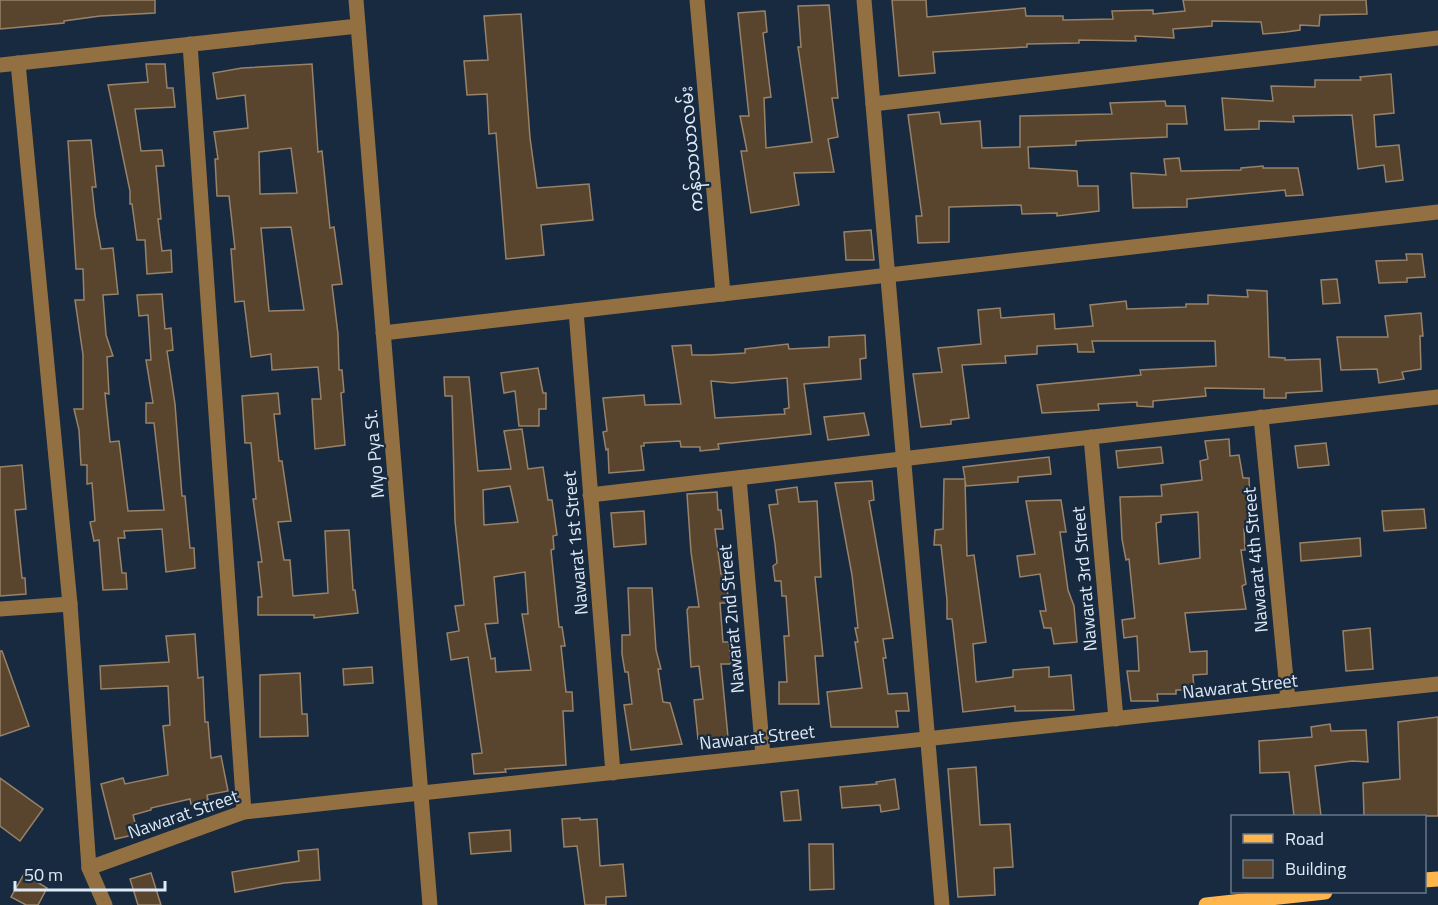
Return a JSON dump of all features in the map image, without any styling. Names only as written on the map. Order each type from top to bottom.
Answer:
[{"type":"main road","points":[[1206,905],[1274,901],[1315,893]]},
{"type":"street","name":"Myo Pya St.","points":[[356,0],[430,905]]},
{"type":"street","name":"ကန်သာယာလမ်း","points":[[697,0],[723,294]]},
{"type":"street","points":[[864,0],[942,905]]},
{"type":"street","points":[[0,65],[358,26]]},
{"type":"street","points":[[873,104],[1438,38]]},
{"type":"street","points":[[190,44],[244,812]]},
{"type":"street","points":[[18,63],[70,604],[89,868],[105,905]]},
{"type":"street","points":[[383,333],[887,275],[1438,216]]},
{"type":"street","name":"Nawarat 1st Street","points":[[576,311],[613,772]]},
{"type":"street","points":[[590,495],[1438,397]]},
{"type":"street","name":"Nawarat 4th Street","points":[[1261,417],[1288,700]]},
{"type":"street","name":"Nawarat 3rd Street","points":[[1091,437],[1116,719]]},
{"type":"street","name":"Nawarat 2nd Street","points":[[739,478],[763,756]]},
{"type":"street","points":[[0,609],[70,604]]},
{"type":"street","name":"Nawarat Street","points":[[89,868],[244,812],[1438,684]]},
{"type":"building","points":[[0,0],[155,0],[155,13],[100,16],[64,21],[64,23],[0,29]]},
{"type":"building","points":[[892,0],[926,0],[927,17],[1025,8],[1026,16],[1063,16],[1063,20],[1113,19],[1112,11],[1153,10],[1153,14],[1185,11],[1183,0],[1366,0],[1367,14],[1320,15],[1319,26],[1300,25],[1300,30],[1286,32],[1263,34],[1261,22],[1212,21],[1212,26],[1173,29],[1174,38],[1135,36],[1136,41],[1079,40],[1079,43],[1027,44],[1027,47],[933,52],[935,73],[899,76]]},
{"type":"building","points":[[829,5],[838,98],[832,98],[838,137],[828,139],[834,172],[794,173],[799,205],[751,213],[741,151],[747,151],[740,116],[749,116],[738,13],[765,11],[767,32],[763,33],[771,97],[764,98],[766,148],[812,142],[798,47],[801,47],[798,6]]},
{"type":"building","points":[[521,14],[530,138],[537,188],[589,184],[593,220],[541,225],[544,255],[506,259],[496,133],[489,134],[487,94],[467,95],[464,61],[488,60],[484,16]]},
{"type":"building","points":[[146,64],[165,64],[167,88],[173,88],[175,107],[135,109],[141,151],[162,150],[164,166],[156,166],[161,219],[158,219],[162,251],[171,250],[172,272],[147,274],[145,240],[137,240],[132,204],[130,204],[130,191],[108,85],[148,82]]},
{"type":"building","points":[[312,64],[318,152],[322,151],[330,228],[334,227],[342,284],[332,285],[338,334],[339,370],[342,370],[344,392],[341,393],[345,445],[315,449],[312,399],[321,399],[318,367],[272,370],[271,354],[251,357],[244,301],[235,302],[231,249],[235,249],[229,196],[217,196],[215,159],[218,159],[214,132],[248,128],[245,95],[217,99],[213,73],[242,68]],"holes":[[[291,148],[297,193],[260,194],[259,152]],[[291,227],[304,310],[269,311],[261,228]]]},
{"type":"building","points":[[1391,74],[1394,113],[1374,115],[1376,147],[1399,145],[1403,180],[1386,182],[1384,165],[1358,169],[1352,115],[1293,116],[1294,122],[1259,121],[1259,129],[1225,130],[1222,98],[1273,101],[1271,86],[1315,87],[1315,80],[1361,80],[1360,77]]},
{"type":"building","points":[[1165,101],[1166,106],[1185,106],[1187,124],[1167,124],[1167,137],[1076,141],[1076,145],[1028,147],[1029,168],[1077,171],[1078,186],[1098,186],[1099,211],[1057,216],[1057,213],[1022,214],[1021,205],[949,207],[949,242],[918,243],[916,216],[922,216],[908,115],[939,112],[941,124],[980,121],[982,148],[1020,147],[1020,116],[1112,114],[1110,103]]},
{"type":"building","points":[[91,140],[96,187],[92,187],[95,215],[101,249],[113,248],[118,294],[103,295],[106,335],[113,356],[107,357],[109,394],[105,393],[110,442],[119,441],[128,511],[164,510],[154,423],[146,423],[146,403],[153,403],[146,360],[151,360],[148,315],[139,316],[137,295],[162,294],[165,329],[171,328],[173,350],[167,351],[175,404],[182,496],[185,496],[190,548],[194,548],[195,568],[166,572],[162,529],[124,531],[125,538],[118,538],[122,573],[126,573],[127,589],[103,590],[99,540],[94,541],[90,522],[95,521],[92,483],[87,484],[87,465],[81,465],[79,430],[74,409],[83,409],[83,355],[75,300],[84,300],[83,269],[76,269],[68,141]]},
{"type":"building","points":[[1179,158],[1181,171],[1241,170],[1241,168],[1263,166],[1263,168],[1298,168],[1303,195],[1286,196],[1285,190],[1187,199],[1187,207],[1133,208],[1131,173],[1166,175],[1164,159]]},
{"type":"building","points":[[871,230],[874,260],[846,260],[844,232]]},
{"type":"building","points":[[1406,254],[1422,254],[1425,277],[1407,278],[1407,282],[1379,283],[1376,261],[1407,260]]},
{"type":"building","points":[[1337,279],[1340,303],[1323,304],[1321,280]]},
{"type":"building","points":[[1247,290],[1267,291],[1269,357],[1285,358],[1285,360],[1320,359],[1322,391],[1286,393],[1286,398],[1264,398],[1264,389],[1205,388],[1206,396],[1153,401],[1153,407],[1137,406],[1137,402],[1098,404],[1099,410],[1042,413],[1037,385],[1141,375],[1140,370],[1216,366],[1215,341],[1092,341],[1094,352],[1078,352],[1077,344],[1037,346],[1037,354],[1005,356],[1006,363],[962,365],[969,418],[951,420],[951,424],[921,427],[913,374],[942,372],[938,348],[981,344],[978,310],[1000,308],[1001,318],[1054,314],[1055,329],[1093,326],[1090,305],[1126,301],[1127,309],[1186,307],[1186,304],[1208,304],[1208,295],[1248,297]]},
{"type":"building","points":[[1421,313],[1423,336],[1420,336],[1421,369],[1402,372],[1404,379],[1379,383],[1377,369],[1341,370],[1337,337],[1388,337],[1385,316]]},
{"type":"building","points":[[865,335],[866,358],[860,359],[861,379],[804,384],[811,434],[718,444],[719,449],[700,451],[700,447],[681,447],[680,441],[644,443],[644,446],[641,446],[644,470],[609,473],[608,449],[606,450],[603,432],[607,431],[603,398],[644,395],[645,405],[681,404],[672,346],[691,345],[692,355],[711,355],[745,353],[745,349],[788,344],[789,349],[829,347],[829,337]],"holes":[[[787,378],[789,408],[784,409],[785,414],[715,418],[711,381],[732,383]]]},
{"type":"building","points":[[538,368],[543,393],[546,393],[546,409],[539,409],[539,426],[519,426],[515,391],[504,393],[501,373]]},
{"type":"building","points":[[444,377],[469,377],[478,471],[511,469],[504,431],[522,429],[528,469],[543,467],[548,500],[552,500],[557,535],[553,536],[554,549],[551,550],[559,627],[562,627],[565,646],[561,646],[566,692],[572,692],[573,711],[563,711],[566,765],[505,769],[506,772],[474,774],[472,754],[482,753],[468,657],[451,660],[447,633],[459,631],[455,606],[464,605],[455,521],[452,396],[445,396]],"holes":[[[510,486],[518,522],[484,525],[483,490]],[[525,572],[528,614],[522,614],[531,670],[496,672],[495,658],[491,659],[485,624],[498,623],[494,577]]]},
{"type":"building","points":[[278,393],[280,414],[274,414],[279,461],[282,461],[291,521],[278,522],[284,560],[290,560],[293,596],[328,593],[325,531],[349,530],[353,590],[355,590],[358,613],[314,618],[314,615],[258,615],[258,597],[262,597],[258,562],[262,562],[253,499],[256,499],[251,443],[245,443],[242,396]]},
{"type":"building","points":[[864,413],[869,435],[828,440],[824,417]]},
{"type":"building","points":[[1229,439],[1230,456],[1239,455],[1243,478],[1249,478],[1251,528],[1244,529],[1245,550],[1241,550],[1246,584],[1242,586],[1246,609],[1185,613],[1190,652],[1207,651],[1207,674],[1193,675],[1194,690],[1176,690],[1176,694],[1157,694],[1158,701],[1131,701],[1127,671],[1139,671],[1137,636],[1124,638],[1122,620],[1135,618],[1129,559],[1126,560],[1122,539],[1120,497],[1162,496],[1161,485],[1202,480],[1200,461],[1208,459],[1205,441]],"holes":[[[1198,512],[1200,558],[1159,564],[1156,523],[1161,522],[1161,515]]]},
{"type":"building","points":[[1326,443],[1329,465],[1298,468],[1295,446]]},
{"type":"building","points":[[1161,447],[1163,463],[1118,468],[1116,451]]},
{"type":"building","points":[[1049,457],[1051,474],[1018,477],[1018,482],[966,486],[965,480],[967,556],[974,555],[986,642],[973,644],[976,682],[1013,677],[1013,670],[1049,667],[1049,677],[1071,675],[1074,710],[1015,711],[1015,706],[963,712],[952,619],[947,619],[941,545],[934,545],[935,530],[943,529],[944,479],[965,479],[963,467]]},
{"type":"building","points":[[22,465],[26,509],[15,510],[22,578],[25,578],[26,594],[0,596],[0,467]]},
{"type":"building","points":[[872,481],[874,500],[869,501],[893,638],[883,639],[888,694],[907,693],[909,711],[896,711],[898,727],[831,727],[827,692],[862,688],[855,642],[858,642],[855,628],[858,628],[852,575],[835,483]]},
{"type":"building","points":[[797,487],[799,502],[817,501],[821,577],[815,577],[823,656],[815,656],[819,704],[779,704],[779,682],[787,682],[784,636],[789,636],[786,596],[782,596],[781,581],[775,581],[773,566],[777,563],[769,505],[778,504],[776,490]]},
{"type":"building","points":[[717,492],[718,510],[721,510],[723,529],[715,529],[721,574],[725,574],[729,603],[720,603],[723,642],[729,642],[731,664],[721,664],[728,737],[698,739],[694,700],[703,699],[699,666],[691,667],[687,610],[689,607],[699,607],[691,552],[687,494]]},
{"type":"building","points":[[1061,500],[1066,532],[1060,532],[1068,590],[1074,606],[1077,642],[1054,644],[1051,628],[1044,628],[1040,611],[1046,611],[1040,574],[1020,577],[1017,556],[1035,554],[1026,501]]},
{"type":"building","points":[[1424,509],[1426,528],[1384,531],[1382,511]]},
{"type":"building","points":[[644,511],[646,544],[614,547],[611,513]]},
{"type":"building","points":[[1360,538],[1361,556],[1301,561],[1300,543]]},
{"type":"building","points":[[628,588],[652,588],[656,650],[661,669],[658,669],[663,702],[670,703],[682,744],[631,750],[624,705],[632,704],[628,672],[625,672],[622,654],[622,635],[630,635]]},
{"type":"building","points":[[1370,628],[1373,669],[1346,671],[1343,631]]},
{"type":"building","points":[[195,634],[198,678],[203,677],[205,722],[208,722],[211,758],[221,756],[228,791],[207,795],[208,800],[191,804],[190,799],[151,808],[151,810],[133,815],[138,834],[115,839],[101,784],[123,778],[125,784],[168,775],[163,726],[170,725],[168,686],[101,689],[100,666],[169,662],[166,636]]},
{"type":"building","points":[[0,651],[2,651],[29,726],[0,736]]},
{"type":"building","points":[[372,667],[373,683],[344,685],[343,669]]},
{"type":"building","points":[[300,673],[302,714],[307,714],[308,736],[260,737],[260,675]]},
{"type":"building","points":[[1438,717],[1438,816],[1364,815],[1363,783],[1400,779],[1398,722]]},
{"type":"building","points":[[1330,724],[1331,731],[1366,730],[1368,762],[1352,761],[1315,766],[1321,815],[1294,815],[1289,772],[1260,773],[1259,741],[1312,737],[1311,727]]},
{"type":"building","points":[[976,767],[980,825],[1010,824],[1013,867],[994,868],[995,895],[958,897],[948,769]]},
{"type":"building","points":[[0,778],[43,809],[20,841],[0,826]]},
{"type":"building","points":[[895,779],[899,809],[881,812],[880,805],[842,808],[840,787],[877,784],[876,782]]},
{"type":"building","points":[[798,790],[801,820],[784,821],[781,792]]},
{"type":"building","points":[[580,818],[580,820],[597,819],[600,866],[623,864],[626,896],[606,897],[606,905],[585,905],[577,846],[564,847],[562,819]]},
{"type":"building","points":[[510,830],[511,851],[471,854],[469,833]]},
{"type":"building","points":[[809,844],[833,844],[834,889],[810,890]]},
{"type":"building","points":[[318,849],[320,880],[284,883],[235,892],[232,872],[299,861],[298,851]]},
{"type":"building","points":[[151,873],[161,905],[138,905],[130,879]]},
{"type":"building","points":[[24,874],[47,888],[38,905],[26,905],[11,897]]}]
